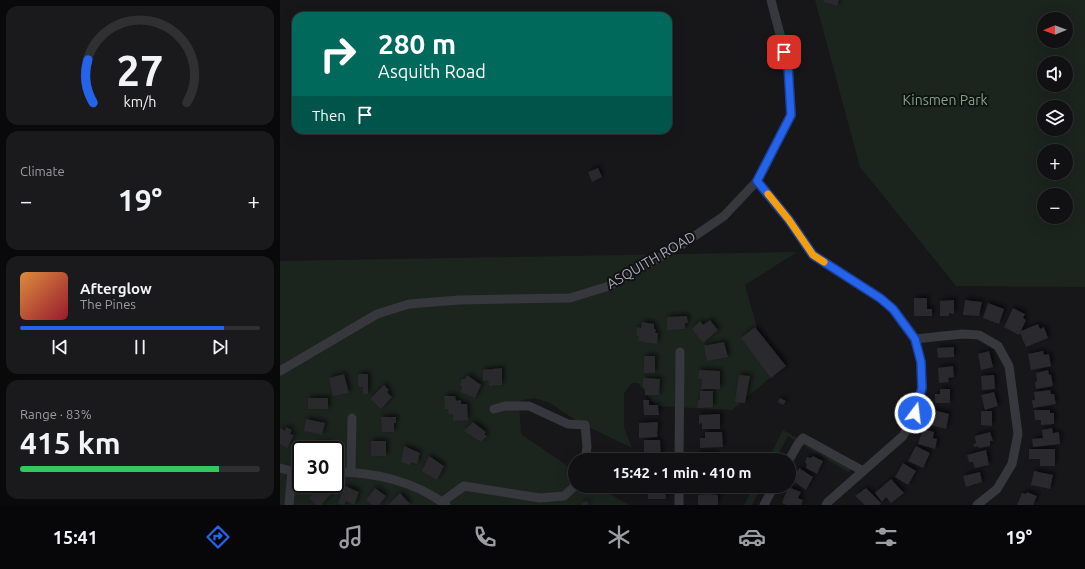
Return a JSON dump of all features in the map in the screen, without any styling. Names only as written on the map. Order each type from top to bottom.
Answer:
[{"type":"street","name":"ASQUITH ROAD","points":[[280,371],[377,314],[410,304],[460,300],[570,298],[609,286],[682,244],[724,216],[757,181],[791,115],[788,65],[771,0]]},
{"type":"street","points":[[757,181],[789,220],[813,255],[880,298],[893,309],[915,339],[921,362],[922,388],[915,413],[903,436],[826,505]]},
{"type":"street","points":[[915,339],[962,334],[979,335],[998,346],[1009,366],[1018,434],[1012,464],[997,489],[977,505]]},
{"type":"street","points":[[679,453],[680,352]]},
{"type":"street","points":[[494,409],[504,406],[529,406],[568,424],[585,425],[586,453]]},
{"type":"street","points":[[351,472],[352,418]]},
{"type":"street","points":[[793,453],[803,438],[864,471]]},
{"type":"street","points":[[280,468],[292,470]]},
{"type":"street","points":[[344,472],[397,480],[422,491],[444,504],[464,486],[540,498],[564,496],[568,492]]},
{"type":"street","points":[[289,505],[292,492]]},
{"type":"street","points":[[679,493],[679,505]]},
{"type":"street","points":[[764,505],[770,493]]},
{"type":"green space","name":"Kinsmen Park","points":[[815,0],[1085,0],[1085,287],[956,286],[860,167]]},
{"type":"green space","points":[[797,252],[745,285],[771,377],[732,410],[656,406],[638,383],[632,383],[624,393],[624,427],[632,448],[580,423],[550,403],[534,398],[519,401],[521,434],[568,466],[568,493],[609,493],[630,505],[280,505],[280,261]]},
{"type":"green space","points":[[783,430],[851,469],[848,472],[788,436],[779,453],[772,453]]},
{"type":"green space","points":[[750,493],[758,493],[752,505],[744,505]]},
{"type":"building","points":[[824,0],[839,0],[837,6],[824,2]]},
{"type":"building","points":[[598,168],[602,177],[592,182],[588,172]]},
{"type":"building","points":[[914,298],[927,298],[927,309],[932,309],[932,316],[914,316]]},
{"type":"building","points":[[954,300],[954,314],[949,313],[949,316],[940,316],[940,301]]},
{"type":"building","points":[[965,300],[982,302],[979,316],[963,315]]},
{"type":"building","points":[[988,303],[1004,309],[999,324],[983,318]]},
{"type":"building","points":[[1013,308],[1025,314],[1023,318],[1026,320],[1021,331],[1038,324],[1040,329],[1044,327],[1048,338],[1026,347],[1020,333],[1019,335],[1004,327]]},
{"type":"building","points":[[687,316],[688,323],[685,323],[685,329],[667,330],[667,317]]},
{"type":"building","points":[[710,320],[718,330],[703,343],[692,329],[700,321],[703,325]]},
{"type":"building","points":[[642,322],[654,324],[654,329],[656,329],[655,333],[658,333],[657,344],[638,341],[639,336],[636,335],[637,327],[641,328]]},
{"type":"building","points":[[755,327],[786,366],[771,378],[741,338]]},
{"type":"building","points":[[724,342],[728,357],[707,361],[704,346]]},
{"type":"building","points":[[954,347],[954,357],[938,358],[937,348]]},
{"type":"building","points":[[989,351],[993,367],[981,370],[978,354]]},
{"type":"building","points":[[1043,351],[1044,355],[1049,354],[1051,366],[1031,370],[1028,354]]},
{"type":"building","points":[[644,356],[655,356],[655,373],[644,373]]},
{"type":"building","points":[[953,366],[954,377],[948,378],[949,382],[939,383],[938,368]]},
{"type":"building","points":[[502,368],[502,385],[489,386],[488,380],[483,381],[483,370]]},
{"type":"building","points":[[699,370],[720,371],[720,389],[701,389],[702,379],[698,379]]},
{"type":"building","points":[[1048,370],[1049,375],[1051,374],[1053,386],[1036,389],[1036,373]]},
{"type":"building","points":[[344,374],[349,393],[333,396],[329,378]]},
{"type":"building","points":[[358,374],[368,374],[368,394],[363,394],[363,387],[358,387]]},
{"type":"building","points":[[467,375],[481,385],[475,398],[461,392],[462,386],[460,385],[462,379],[465,379]]},
{"type":"building","points":[[739,375],[750,376],[745,403],[735,402]]},
{"type":"building","points":[[994,375],[995,389],[982,390],[981,376]]},
{"type":"building","points":[[643,378],[660,379],[659,395],[645,395]]},
{"type":"building","points":[[384,385],[389,390],[387,392],[392,397],[381,409],[370,399]]},
{"type":"building","points":[[940,389],[950,389],[950,403],[935,403],[935,394],[940,394]]},
{"type":"building","points":[[1050,390],[1051,394],[1054,394],[1056,404],[1033,408],[1032,400],[1035,400],[1034,392]]},
{"type":"building","points":[[700,391],[713,391],[713,407],[698,408]]},
{"type":"building","points":[[994,392],[998,406],[985,410],[981,395]]},
{"type":"building","points":[[444,396],[455,396],[456,401],[461,400],[461,404],[467,404],[468,420],[453,421],[453,414],[449,414],[448,409],[445,409]]},
{"type":"building","points":[[308,398],[328,398],[328,409],[308,409]]},
{"type":"building","points":[[780,398],[786,401],[783,405],[778,402]]},
{"type":"building","points":[[643,400],[649,400],[649,405],[658,405],[659,415],[644,415]]},
{"type":"building","points":[[930,409],[949,414],[946,429],[927,424]]},
{"type":"building","points":[[1034,410],[1050,410],[1050,413],[1054,413],[1054,424],[1041,425],[1041,420],[1035,420]]},
{"type":"building","points":[[981,411],[992,411],[992,426],[981,425]]},
{"type":"building","points":[[720,414],[720,429],[702,429],[702,423],[699,424],[699,415]]},
{"type":"building","points":[[381,417],[396,417],[394,432],[382,432]]},
{"type":"building","points":[[306,419],[325,423],[322,435],[304,431]]},
{"type":"building","points":[[473,422],[486,432],[484,434],[487,436],[481,442],[464,431]]},
{"type":"building","points":[[658,422],[657,437],[639,438],[639,423]]},
{"type":"building","points":[[286,427],[292,430],[290,434],[294,435],[287,448],[280,444],[280,430],[281,428],[285,431]]},
{"type":"building","points":[[1052,428],[1053,433],[1059,432],[1060,444],[1033,447],[1032,439],[1043,438],[1042,430]]},
{"type":"building","points":[[923,429],[934,432],[933,438],[937,439],[935,449],[918,444]]},
{"type":"building","points":[[705,432],[722,432],[723,447],[700,448],[700,438],[705,438]]},
{"type":"building","points":[[990,432],[993,441],[990,441],[990,446],[979,448],[978,446],[974,447],[974,444],[976,443],[975,436]]},
{"type":"building","points":[[644,440],[660,440],[661,453],[644,453]]},
{"type":"building","points":[[371,441],[386,441],[386,456],[371,456]]},
{"type":"building","points":[[404,446],[420,453],[417,464],[411,462],[410,465],[401,462]]},
{"type":"building","points":[[916,446],[930,453],[923,468],[908,461]]},
{"type":"building","points":[[1029,449],[1055,449],[1055,466],[1040,466],[1040,459],[1029,459]]},
{"type":"building","points":[[986,450],[989,465],[975,468],[973,462],[969,462],[967,455]]},
{"type":"building","points":[[429,456],[444,466],[437,480],[422,471]]},
{"type":"building","points":[[813,456],[823,461],[817,474],[806,468],[807,464],[805,463],[807,457],[811,458]]},
{"type":"building","points":[[903,463],[916,471],[908,485],[895,477]]},
{"type":"building","points":[[799,468],[813,477],[806,490],[796,483],[796,473]]},
{"type":"building","points":[[1034,471],[1053,475],[1050,489],[1031,485]]},
{"type":"building","points":[[980,472],[982,482],[966,487],[963,476]]},
{"type":"building","points":[[891,479],[904,493],[891,503],[886,497],[882,502],[875,493]]},
{"type":"building","points":[[345,486],[359,492],[354,505],[346,501],[344,505],[338,503],[342,493],[344,493]]},
{"type":"building","points":[[375,488],[386,496],[379,505],[373,505],[366,500]]},
{"type":"building","points":[[866,488],[881,503],[880,505],[865,505],[855,496]]},
{"type":"building","points":[[796,490],[801,492],[798,498],[803,500],[801,505],[786,505],[782,503],[786,493],[796,493]]},
{"type":"building","points":[[1027,492],[1037,496],[1033,505],[1017,505],[1022,493],[1026,494]]},
{"type":"building","points":[[313,493],[331,494],[321,505],[316,505],[309,498]]},
{"type":"building","points":[[400,493],[410,504],[390,505],[389,504]]},
{"type":"building","points":[[666,493],[666,499],[648,499],[648,494],[643,494]]},
{"type":"building","points":[[698,495],[718,495],[718,505],[698,505]]},
{"type":"building","points":[[588,501],[588,505],[582,505],[582,503]]},
{"type":"slow traffic","points":[[768,194],[789,220],[813,255],[824,262]]},
{"type":"route","points":[[784,52],[788,65],[791,115],[757,181],[789,220],[813,255],[880,298],[893,309],[915,339],[921,362],[922,388],[915,413]]}]
